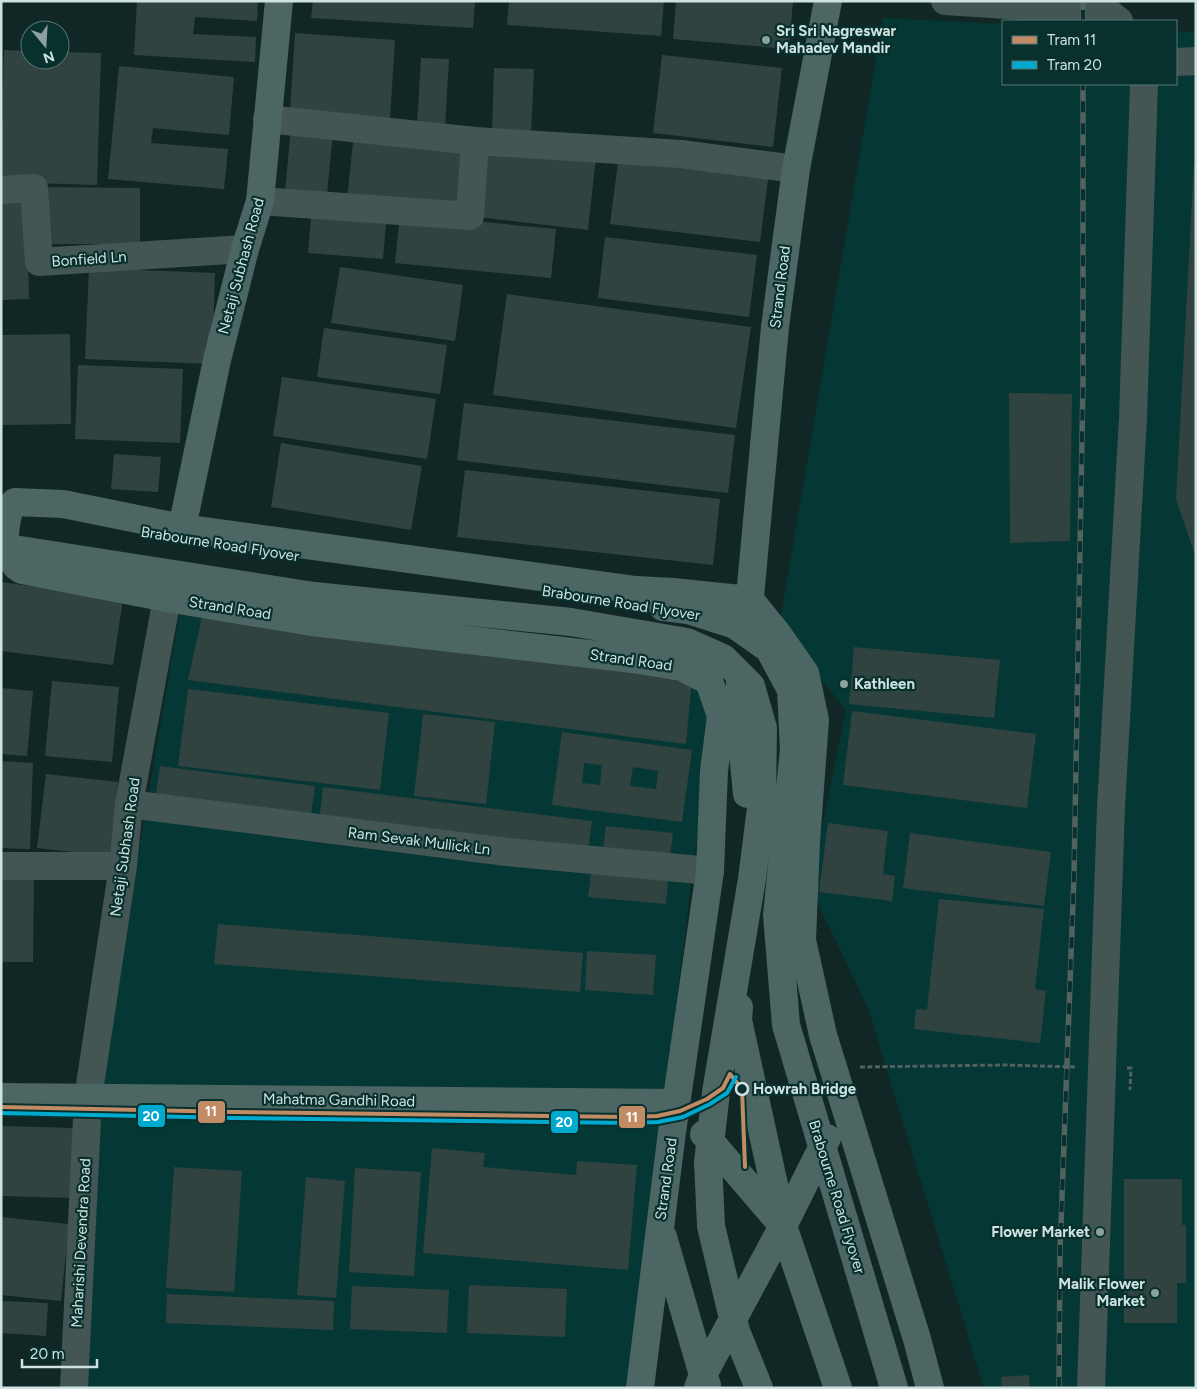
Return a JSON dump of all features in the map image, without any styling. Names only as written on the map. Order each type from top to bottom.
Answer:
[{"type":"main road","name":"Netaji Subhash Road","points":[[182,528],[217,360],[245,249],[260,201],[279,1]]},
{"type":"main road","name":"Strand Road","points":[[828,1],[796,168],[775,327],[750,600],[738,700],[748,797],[738,1020],[783,1226],[838,1388]]},
{"type":"main road","points":[[2,548],[5,511],[15,502],[63,504],[182,528],[636,590],[750,600],[778,632],[805,673],[815,720],[806,842],[802,940],[823,1035],[917,1339],[930,1388]]},
{"type":"main road","name":"Brabourne Road Flyover","points":[[5,511],[435,578],[688,610],[735,625],[768,649],[791,690],[794,750],[777,915],[786,1025],[894,1388]]},
{"type":"main road","name":"Strand Road","points":[[2,548],[16,566],[22,570],[167,598],[312,622],[633,659],[682,667],[709,681],[721,716],[714,771],[710,871],[676,1103],[640,1388]]},
{"type":"main road","name":"Brabourne Road Flyover","points":[[2,548],[314,596],[571,622],[687,642],[723,658],[751,686],[763,728],[762,800],[752,879],[716,1092],[708,1162],[711,1226],[736,1331],[759,1388]]},
{"type":"main road","name":"Mahatma Gandhi Road","points":[[1,1097],[676,1103]]},
{"type":"main road","points":[[676,1103],[783,1226]]},
{"type":"main road","points":[[703,1384],[844,1104]]},
{"type":"main road","points":[[660,1226],[703,1384]]},
{"type":"street","points":[[945,1],[1113,12]]},
{"type":"street","points":[[1177,62],[1196,61]]},
{"type":"street","points":[[1091,1388],[1111,807],[1134,418],[1144,85]]},
{"type":"street","points":[[267,119],[475,141],[681,154],[796,168]]},
{"type":"street","points":[[260,201],[470,216],[475,141]]},
{"type":"street","name":"Bonfield Ln","points":[[1,190],[34,188],[39,262],[245,249]]},
{"type":"street","name":"Netaji Subhash Road","points":[[88,1098],[123,866],[129,804],[167,598]]},
{"type":"street","name":"Ram Sevak Mullick Ln","points":[[129,804],[507,852],[710,871]]},
{"type":"street","points":[[1,866],[123,866]]},
{"type":"street","name":"Maharishi Devendra Road","points":[[74,1388],[88,1098]]},
{"type":"path","points":[[833,1067],[1004,1065],[1082,1067]]},
{"type":"path","points":[[1122,1068],[1131,1068]]},
{"type":"shaded area","points":[[883,18],[1002,24],[1002,85],[1177,85],[1177,31],[1196,32],[1196,1388],[984,1388],[868,1008],[810,887],[846,710],[779,627]]},
{"type":"shaded area","points":[[183,593],[717,675],[629,1388],[88,1388],[103,1060]]},
{"type":"building","points":[[137,1],[258,1],[257,21],[195,17],[193,34],[256,37],[255,62],[134,55]]},
{"type":"building","points":[[313,1],[475,1],[473,28],[311,18]]},
{"type":"building","points":[[509,1],[664,1],[661,36],[507,25]]},
{"type":"building","points":[[676,1],[793,1],[789,49],[673,39]]},
{"type":"building","points":[[295,33],[395,40],[390,118],[290,112]]},
{"type":"building","points":[[4,50],[20,51],[20,70],[70,70],[70,52],[101,53],[97,185],[1,182]]},
{"type":"building","points":[[662,55],[782,68],[773,147],[653,133]]},
{"type":"building","points":[[421,58],[449,59],[445,127],[417,125]]},
{"type":"building","points":[[119,66],[234,77],[229,135],[153,128],[151,143],[228,149],[224,189],[108,179]]},
{"type":"building","points":[[494,68],[534,69],[531,135],[492,134]]},
{"type":"building","points":[[291,127],[333,131],[327,195],[285,192]]},
{"type":"building","points":[[354,133],[466,143],[459,210],[347,199]]},
{"type":"building","points":[[490,146],[596,157],[588,230],[478,217]]},
{"type":"building","points":[[619,154],[769,172],[760,242],[610,224]]},
{"type":"building","points":[[1194,163],[1196,163],[1195,555],[1176,499]]},
{"type":"building","points":[[42,187],[140,188],[140,244],[41,244]]},
{"type":"building","points":[[26,195],[29,299],[1,300],[1,196]]},
{"type":"building","points":[[400,214],[556,229],[551,278],[395,263]]},
{"type":"building","points":[[311,218],[386,224],[383,259],[308,253]]},
{"type":"building","points":[[605,237],[757,255],[749,317],[598,298]]},
{"type":"building","points":[[340,267],[463,285],[455,341],[331,323]]},
{"type":"building","points":[[89,268],[215,273],[212,364],[85,359]]},
{"type":"building","points":[[507,294],[751,327],[736,428],[493,395]]},
{"type":"building","points":[[324,328],[447,345],[440,394],[317,377]]},
{"type":"building","points":[[70,334],[71,424],[2,425],[1,335]]},
{"type":"building","points":[[78,365],[183,369],[180,443],[75,439]]},
{"type":"building","points":[[282,377],[436,399],[427,459],[273,436]]},
{"type":"building","points":[[1009,393],[1072,394],[1070,541],[1010,543]]},
{"type":"building","points":[[464,403],[735,435],[728,493],[457,460]]},
{"type":"building","points":[[281,443],[422,466],[411,530],[271,507]]},
{"type":"building","points":[[114,454],[161,457],[158,492],[111,489]]},
{"type":"building","points":[[465,470],[720,499],[713,565],[457,537]]},
{"type":"building","points":[[1,582],[123,599],[113,665],[1,651]]},
{"type":"building","points":[[203,612],[692,679],[686,744],[188,680]]},
{"type":"building","points":[[854,647],[1000,660],[994,718],[849,704]]},
{"type":"building","points":[[52,681],[119,687],[112,762],[45,756]]},
{"type":"building","points":[[1,688],[33,691],[27,756],[1,754]]},
{"type":"building","points":[[188,689],[389,713],[380,790],[178,766]]},
{"type":"building","points":[[852,711],[1036,734],[1027,808],[843,785]]},
{"type":"building","points":[[423,714],[495,722],[486,804],[414,796]]},
{"type":"building","points":[[562,732],[692,750],[682,822],[552,805]],"holes":[[[584,763],[602,765],[600,785],[582,783]],[[633,767],[658,771],[656,789],[630,786]]]},
{"type":"building","points":[[1,761],[33,763],[30,849],[1,848]]},
{"type":"building","points":[[160,766],[315,786],[310,822],[155,802]]},
{"type":"building","points":[[46,774],[118,782],[110,856],[37,848]]},
{"type":"building","points":[[323,787],[592,821],[587,858],[319,824]]},
{"type":"building","points":[[828,823],[888,831],[883,874],[895,876],[892,901],[819,892]]},
{"type":"building","points":[[606,826],[673,833],[669,864],[602,857]]},
{"type":"building","points":[[910,833],[1051,852],[1044,906],[903,888]]},
{"type":"building","points":[[592,865],[669,871],[666,904],[588,897]]},
{"type":"building","points":[[1,873],[34,873],[33,962],[1,962]]},
{"type":"building","points":[[939,899],[1044,909],[1035,989],[1046,991],[1040,1043],[914,1029],[916,1009],[927,1010]]},
{"type":"building","points":[[218,924],[583,953],[580,992],[214,964]]},
{"type":"building","points":[[587,951],[656,955],[653,995],[585,990]]},
{"type":"building","points":[[2,1126],[74,1128],[72,1198],[1,1196]]},
{"type":"building","points":[[432,1148],[485,1153],[483,1167],[576,1175],[577,1161],[637,1165],[628,1270],[423,1253]]},
{"type":"building","points":[[174,1167],[242,1171],[234,1292],[166,1288]]},
{"type":"building","points":[[355,1168],[421,1172],[414,1276],[349,1272]]},
{"type":"building","points":[[306,1177],[345,1181],[336,1298],[297,1295]]},
{"type":"building","points":[[1124,1179],[1182,1179],[1182,1225],[1186,1225],[1186,1283],[1177,1283],[1177,1323],[1124,1323]]},
{"type":"building","points":[[1,1217],[69,1224],[61,1301],[1,1295]]},
{"type":"building","points":[[469,1285],[567,1289],[565,1337],[467,1333]]},
{"type":"building","points":[[352,1286],[449,1290],[447,1333],[350,1329]]},
{"type":"building","points":[[167,1294],[334,1301],[333,1330],[166,1323]]},
{"type":"building","points":[[1,1301],[48,1303],[46,1336],[1,1333]]},
{"type":"building","points":[[1029,1375],[1030,1388],[1002,1388],[1001,1377]]},
{"type":"tram line","points":[[730,1074],[741,1001]]},
{"type":"tram line","name":"11","points":[[1,1107],[234,1112],[657,1116],[680,1111],[707,1099],[723,1088],[730,1074],[742,1089],[745,1167]]},
{"type":"tram line","name":"20","points":[[1,1113],[234,1118],[658,1122],[683,1117],[710,1104],[727,1093],[736,1077]]},
{"type":"tram line","points":[[745,1167],[763,1192]]},
{"type":"railway","points":[[1083,1],[1083,20]]},
{"type":"railway","points":[[1059,1388],[1060,1251],[1074,876],[1083,384],[1083,85]]},
{"type":"place","name":"Sri Sri Nagreswar Mahadev Mandir","points":[[766,40]]},
{"type":"place","name":"Kathleen","points":[[844,684]]},
{"type":"place","name":"Howrah Bridge","points":[[742,1089]]},
{"type":"place","name":"Flower Market","points":[[1100,1232]]},
{"type":"place","name":"Malik Flower Market","points":[[1155,1293]]}]
